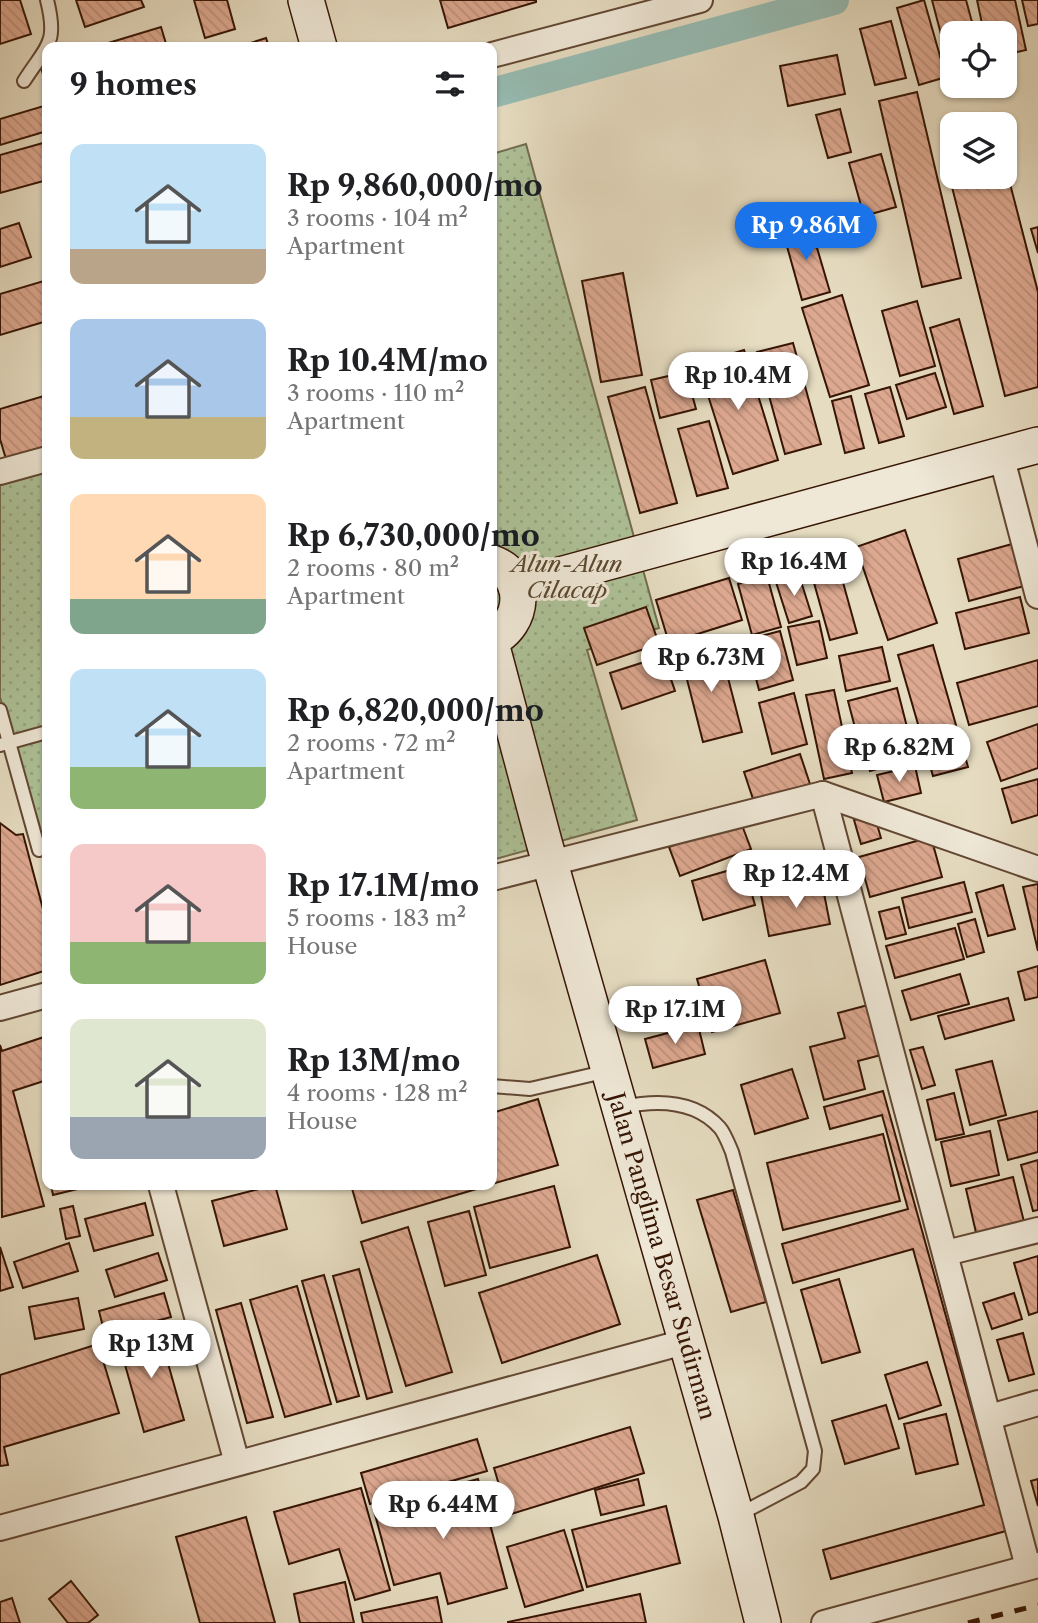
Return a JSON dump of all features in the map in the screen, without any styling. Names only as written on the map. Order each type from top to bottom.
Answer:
[{"type":"main road","points":[[306,0],[318,42]]},
{"type":"main road","points":[[516,587],[1038,445]]},
{"type":"main road","points":[[497,566],[509,574],[516,587],[519,602],[516,615],[497,636]]},
{"type":"main road","name":"Jalan Panglima Besar Sudirman","points":[[497,666],[619,1108],[688,1341],[763,1623]]},
{"type":"street","points":[[497,54],[700,0]]},
{"type":"street","points":[[1001,455],[1038,596]]},
{"type":"street","points":[[0,472],[42,460]]},
{"type":"street","points":[[823,794],[990,1417],[1033,1566],[824,1623]]},
{"type":"street","points":[[497,877],[823,794],[1038,869]]},
{"type":"street","points":[[0,1007],[42,996]]},
{"type":"street","points":[[162,1190],[237,1463]]},
{"type":"street","points":[[946,1254],[1038,1230]]},
{"type":"street","points":[[0,1528],[688,1341]]},
{"type":"street","points":[[990,1417],[1038,1403]]},
{"type":"lane","points":[[47,0],[53,26],[49,42]]},
{"type":"lane","points":[[24,81],[42,53]]},
{"type":"lane","points":[[0,710],[5,744],[39,850]]},
{"type":"lane","points":[[5,744],[42,733]]},
{"type":"lane","points":[[497,1086],[530,1089],[609,1071]]},
{"type":"lane","points":[[619,1108],[650,1101],[668,1102],[698,1112],[721,1128],[732,1152],[815,1451],[813,1469],[801,1482],[736,1516]]},
{"type":"green space","name":"Alun-Alun Cilacap","points":[[526,144],[659,628],[587,650],[637,820],[497,859],[497,153]]},
{"type":"green space","points":[[42,469],[42,847],[0,697],[0,481]]},
{"type":"building","points":[[0,0],[20,0],[31,34],[0,44]]},
{"type":"building","points":[[76,0],[141,0],[144,7],[85,27]]},
{"type":"building","points":[[194,0],[227,0],[235,29],[205,38]]},
{"type":"building","points":[[440,0],[536,0],[536,2],[448,28]]},
{"type":"building","points":[[924,0],[940,56],[940,79],[919,85],[897,8]]},
{"type":"building","points":[[932,0],[966,0],[972,21],[940,21],[940,30]]},
{"type":"building","points":[[977,0],[1015,0],[1026,50],[1017,52],[1017,21],[981,21]]},
{"type":"building","points":[[1022,0],[1038,0],[1038,24],[1028,26]]},
{"type":"building","points":[[891,21],[906,78],[875,85],[860,29]]},
{"type":"building","points":[[161,27],[166,42],[112,42]]},
{"type":"building","points":[[837,55],[845,94],[788,106],[780,66]]},
{"type":"building","points":[[917,92],[961,278],[922,287],[879,101]]},
{"type":"building","points":[[42,106],[42,132],[0,145],[0,119]]},
{"type":"building","points":[[840,109],[851,152],[828,158],[816,115]]},
{"type":"building","points":[[42,143],[42,181],[0,193],[0,155]]},
{"type":"building","points":[[881,154],[896,207],[864,216],[849,163]]},
{"type":"building","points":[[953,189],[1011,189],[1038,292],[1038,387],[1005,396]]},
{"type":"building","points":[[19,223],[31,257],[0,267],[0,229]]},
{"type":"building","points":[[810,224],[830,292],[802,300],[783,232]]},
{"type":"building","points":[[1038,227],[1038,253],[1031,229]]},
{"type":"building","points":[[623,273],[642,375],[601,382],[582,281]]},
{"type":"building","points":[[42,281],[42,322],[0,335],[0,294]]},
{"type":"building","points":[[842,295],[869,385],[830,397],[802,308]]},
{"type":"building","points":[[917,301],[935,366],[900,376],[882,311]]},
{"type":"building","points":[[959,319],[983,406],[954,414],[930,328]]},
{"type":"building","points":[[793,343],[821,444],[785,454],[757,352]]},
{"type":"building","points":[[744,350],[778,460],[733,474],[698,364]]},
{"type":"building","points":[[686,372],[696,409],[660,418],[651,380]]},
{"type":"building","points":[[935,373],[946,407],[907,419],[896,385]]},
{"type":"building","points":[[645,387],[677,503],[640,513],[608,397]]},
{"type":"building","points":[[890,387],[904,436],[879,443],[865,394]]},
{"type":"building","points":[[42,396],[42,448],[6,459],[0,439],[0,409]]},
{"type":"building","points":[[851,396],[864,448],[845,453],[832,401]]},
{"type":"building","points":[[709,421],[728,488],[697,496],[678,429]]},
{"type":"building","points":[[905,530],[937,623],[888,640],[856,547]]},
{"type":"building","points":[[1012,544],[1024,586],[969,601],[958,559]]},
{"type":"building","points":[[836,557],[857,633],[830,640],[809,565]]},
{"type":"building","points":[[798,572],[812,616],[789,623],[775,579]]},
{"type":"building","points":[[767,576],[781,627],[752,635],[738,584]]},
{"type":"building","points":[[729,578],[742,620],[669,643],[656,600]]},
{"type":"building","points":[[1020,597],[1029,633],[965,649],[956,613]]},
{"type":"building","points":[[646,607],[659,644],[597,665],[584,628]]},
{"type":"building","points":[[819,621],[827,658],[797,665],[788,627]]},
{"type":"building","points":[[780,631],[793,680],[759,690],[746,640]]},
{"type":"building","points":[[933,645],[968,767],[933,776],[898,655]]},
{"type":"building","points":[[720,647],[742,732],[703,742],[681,656]]},
{"type":"building","points":[[882,647],[890,681],[846,691],[839,656]]},
{"type":"building","points":[[663,656],[675,691],[622,709],[610,673]]},
{"type":"building","points":[[1038,660],[1038,706],[969,725],[957,683]]},
{"type":"building","points":[[897,688],[907,727],[858,739],[848,701]]},
{"type":"building","points":[[834,690],[852,773],[824,779],[806,695]]},
{"type":"building","points":[[794,693],[807,744],[772,754],[759,703]]},
{"type":"building","points":[[1038,724],[1038,768],[1001,781],[987,742]]},
{"type":"building","points":[[910,734],[916,758],[870,771],[863,747]]},
{"type":"building","points":[[800,754],[810,784],[754,802],[744,772]]},
{"type":"building","points":[[915,766],[921,793],[884,802],[877,775]]},
{"type":"building","points":[[1038,779],[1038,815],[1012,823],[1002,789]]},
{"type":"building","points":[[874,814],[881,838],[861,844],[854,820]]},
{"type":"building","points":[[740,820],[751,849],[680,876],[669,847]]},
{"type":"building","points":[[0,823],[16,835],[23,834],[42,905],[42,972],[0,985]]},
{"type":"building","points":[[931,837],[942,877],[870,897],[859,857]]},
{"type":"building","points":[[744,866],[755,905],[703,920],[692,881]]},
{"type":"building","points":[[964,882],[972,912],[909,928],[902,898]]},
{"type":"building","points":[[822,883],[830,924],[769,936],[761,895]]},
{"type":"building","points":[[1038,884],[1038,951],[1023,887]]},
{"type":"building","points":[[1003,885],[1015,929],[988,936],[976,893]]},
{"type":"building","points":[[899,907],[906,934],[886,939],[879,912]]},
{"type":"building","points":[[975,919],[984,952],[967,957],[958,924]]},
{"type":"building","points":[[955,928],[964,959],[895,978],[886,946]]},
{"type":"building","points":[[765,960],[780,1013],[712,1032],[697,979]]},
{"type":"building","points":[[1038,966],[1038,997],[1025,1000],[1018,972]]},
{"type":"building","points":[[960,974],[969,1004],[911,1020],[902,991]]},
{"type":"building","points":[[1008,998],[1014,1020],[945,1039],[938,1016]]},
{"type":"building","points":[[868,1005],[881,1055],[858,1061],[865,1089],[824,1100],[810,1047],[845,1038],[838,1013]]},
{"type":"building","points":[[698,1025],[705,1054],[653,1068],[645,1039]]},
{"type":"building","points":[[42,1038],[42,1082],[13,1091],[44,1206],[2,1217],[0,1045],[2,1051]]},
{"type":"building","points":[[923,1047],[935,1085],[922,1089],[910,1050]]},
{"type":"building","points":[[992,1061],[1006,1115],[970,1125],[956,1070]]},
{"type":"building","points":[[792,1069],[808,1118],[755,1134],[741,1085]]},
{"type":"building","points":[[883,1091],[1006,1531],[831,1579],[823,1550],[984,1505],[913,1249],[793,1283],[782,1244],[908,1209],[882,1115],[830,1129],[824,1107]]},
{"type":"building","points":[[954,1093],[964,1134],[936,1140],[927,1100]]},
{"type":"building","points":[[538,1099],[558,1165],[497,1183],[497,1111]]},
{"type":"building","points":[[1038,1111],[1038,1152],[1008,1160],[998,1121]]},
{"type":"building","points":[[990,1131],[999,1175],[951,1186],[941,1142]]},
{"type":"building","points":[[883,1134],[900,1201],[783,1230],[767,1163]]},
{"type":"building","points":[[1038,1160],[1038,1210],[1033,1211],[1021,1165]]},
{"type":"building","points":[[1013,1177],[1025,1226],[977,1237],[966,1189]]},
{"type":"building","points":[[554,1186],[570,1247],[490,1268],[474,1207]]},
{"type":"building","points":[[52,1190],[74,1190],[53,1195]]},
{"type":"building","points":[[255,1190],[276,1190],[287,1229],[224,1246],[212,1201]]},
{"type":"building","points":[[352,1190],[473,1190],[362,1223]]},
{"type":"building","points":[[733,1190],[766,1302],[731,1312],[697,1200]]},
{"type":"building","points":[[145,1203],[153,1235],[94,1251],[85,1219]]},
{"type":"building","points":[[73,1206],[80,1236],[66,1239],[60,1209]]},
{"type":"building","points":[[469,1211],[486,1275],[445,1286],[428,1222]]},
{"type":"building","points":[[408,1227],[452,1372],[406,1386],[361,1242]]},
{"type":"building","points":[[69,1243],[78,1271],[23,1288],[14,1262]]},
{"type":"building","points":[[0,1247],[13,1287],[0,1291]]},
{"type":"building","points":[[158,1253],[167,1280],[115,1297],[106,1270]]},
{"type":"building","points":[[597,1255],[620,1324],[502,1363],[479,1293]]},
{"type":"building","points":[[1038,1256],[1038,1312],[1029,1315],[1014,1263]]},
{"type":"building","points":[[359,1269],[392,1392],[367,1399],[333,1276]]},
{"type":"building","points":[[324,1275],[359,1396],[337,1402],[302,1281]]},
{"type":"building","points":[[839,1279],[860,1352],[822,1363],[801,1290]]},
{"type":"building","points":[[297,1286],[331,1404],[285,1417],[250,1300]]},
{"type":"building","points":[[164,1293],[171,1317],[105,1335],[99,1311]]},
{"type":"building","points":[[1014,1293],[1022,1319],[992,1329],[983,1303]]},
{"type":"building","points":[[78,1298],[84,1329],[35,1339],[29,1307]]},
{"type":"building","points":[[241,1303],[273,1417],[247,1423],[216,1310]]},
{"type":"building","points":[[158,1328],[184,1420],[144,1432],[118,1340]]},
{"type":"building","points":[[1023,1333],[1034,1374],[1009,1381],[997,1340]]},
{"type":"building","points":[[98,1344],[119,1413],[4,1447],[8,1465],[0,1466],[0,1375]]},
{"type":"building","points":[[927,1362],[941,1405],[899,1419],[885,1375]]},
{"type":"building","points":[[886,1405],[899,1448],[845,1464],[832,1421]]},
{"type":"building","points":[[946,1414],[958,1464],[916,1474],[904,1424]]},
{"type":"building","points":[[630,1427],[644,1473],[508,1515],[494,1468]]},
{"type":"building","points":[[477,1439],[487,1471],[370,1504],[361,1473]]},
{"type":"building","points":[[478,1479],[507,1588],[448,1604],[440,1573],[394,1585],[373,1507]]},
{"type":"building","points":[[638,1479],[644,1505],[601,1515],[595,1490]]},
{"type":"building","points":[[1038,1479],[1038,1506],[1031,1481]]},
{"type":"building","points":[[361,1488],[390,1590],[355,1600],[339,1549],[289,1564],[274,1512]]},
{"type":"building","points":[[666,1506],[680,1563],[587,1587],[572,1530]]},
{"type":"building","points":[[246,1517],[275,1623],[200,1623],[176,1537]]},
{"type":"building","points":[[564,1530],[583,1590],[525,1607],[507,1547]]},
{"type":"building","points":[[71,1581],[98,1615],[88,1623],[68,1623],[49,1599]]},
{"type":"building","points":[[345,1582],[354,1623],[300,1623],[294,1594]]},
{"type":"building","points":[[640,1594],[646,1623],[508,1623],[508,1622]]},
{"type":"building","points":[[437,1597],[442,1623],[363,1623],[361,1613]]},
{"type":"building","points":[[12,1598],[20,1623],[0,1623],[0,1602]]},
{"type":"waterway","points":[[497,92],[834,0]]},
{"type":"railway","points":[[968,1623],[1038,1605]]}]
